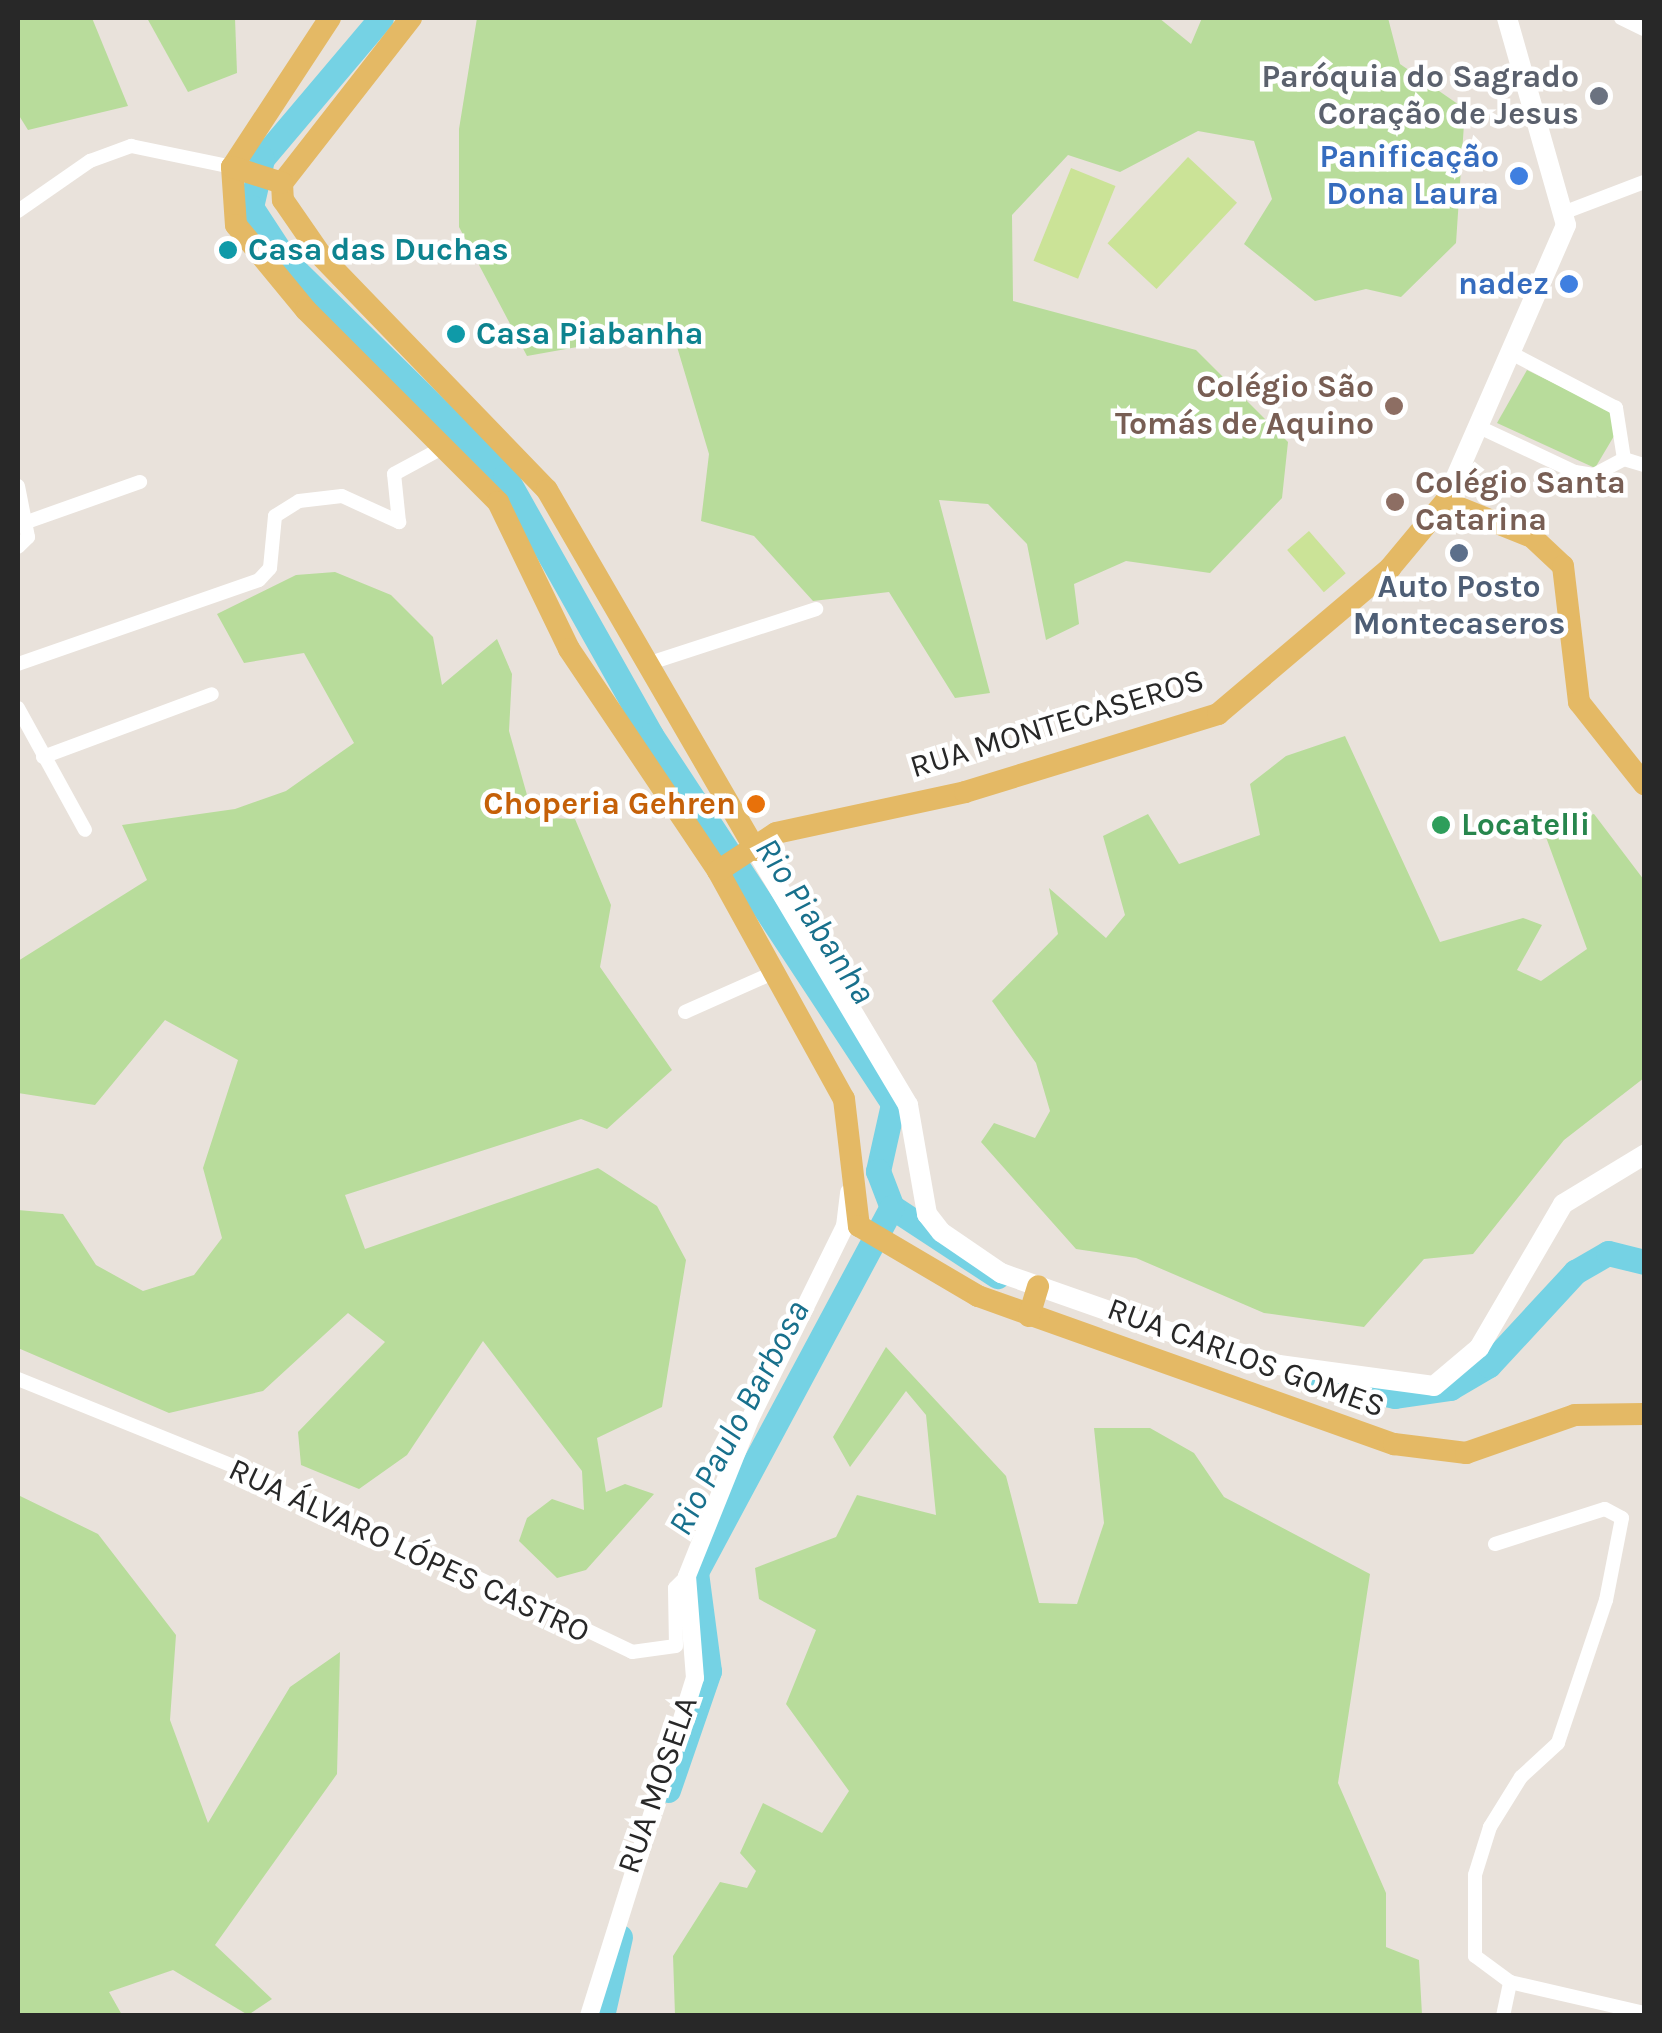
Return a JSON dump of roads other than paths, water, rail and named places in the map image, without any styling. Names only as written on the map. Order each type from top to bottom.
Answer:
[{"type":"main road","points":[[330,18],[232,167],[229,208],[250,248],[498,502],[569,648],[718,872],[844,1100],[854,1160],[852,1226]]},
{"type":"main road","points":[[282,183],[411,18]]},
{"type":"main road","points":[[1507,18],[1568,210]]},
{"type":"main road","points":[[232,167],[282,183]]},
{"type":"main road","points":[[282,183],[293,220],[323,258],[547,490],[908,1105],[927,1214],[956,1246],[1038,1286],[1279,1365],[1434,1386],[1479,1348],[1563,1204],[1644,1155]]},
{"type":"main road","name":"RUA MONTECASEROS","points":[[718,872],[776,833],[965,792],[1218,714],[1379,578],[1444,502],[1565,238],[1568,210]]},
{"type":"main road","points":[[1444,502],[1532,537],[1564,566],[1579,702],[1644,784]]},
{"type":"main road","name":"RUA CARLOS GOMES","points":[[852,1226],[1028,1316],[1410,1448],[1466,1454],[1575,1414],[1644,1414]]},
{"type":"main road","points":[[1028,1316],[1038,1286]]},
{"type":"street","points":[[1621,18],[1644,29]]},
{"type":"street","points":[[18,211],[131,146],[232,167]]},
{"type":"street","points":[[1568,210],[1644,182]]},
{"type":"street","points":[[1512,353],[1616,408],[1624,459]]},
{"type":"street","points":[[1480,426],[1574,472],[1594,475],[1624,459],[1644,465]]},
{"type":"street","points":[[18,664],[259,580],[270,568],[275,516],[300,501],[342,496],[399,522],[394,474],[442,448]]},
{"type":"street","points":[[27,522],[140,482]]},
{"type":"street","points":[[18,486],[27,522],[18,546]]},
{"type":"street","points":[[647,664],[816,609]]},
{"type":"street","points":[[44,757],[212,694]]},
{"type":"street","points":[[18,708],[85,830]]},
{"type":"street","points":[[685,1012],[775,972]]},
{"type":"street","name":"RUA MOSELA","points":[[589,2016],[695,1678],[687,1576],[750,1417],[852,1226]]},
{"type":"street","name":"RUA ÁLVARO LÓPES CASTRO","points":[[18,1378],[241,1469],[361,1535],[432,1556],[632,1652],[676,1646],[675,1588],[687,1576]]},
{"type":"street","points":[[1495,1544],[1606,1509],[1622,1518],[1606,1600],[1558,1743],[1510,1793],[1475,1875],[1475,1956],[1510,1982],[1644,2014]]},
{"type":"street","points":[[1502,2016],[1510,1982]]},
{"type":"waterway","name":"Rio Piabanha","points":[[381,18],[262,159],[251,207],[287,262],[505,476],[651,735],[893,1104],[878,1171],[892,1207],[997,1276]]},
{"type":"waterway","name":"Rio Paulo Barbosa","points":[[668,1790],[709,1671],[696,1572],[892,1207]]},
{"type":"waterway","name":"Rio Piabanha","points":[[1301,1375],[1395,1396],[1450,1388],[1489,1365],[1575,1272],[1608,1253],[1644,1262]]},
{"type":"waterway","name":"Rio Paulo Barbosa","points":[[602,2016],[620,1937]]},
{"type":"place","name":"Paróquia do Sagrado Coração de Jesus","points":[[1599,96]]},
{"type":"place","name":"Panificação Dona Laura","points":[[1519,176]]},
{"type":"place","name":"Casa das Duchas","points":[[228,250]]},
{"type":"place","name":"nadez","points":[[1569,284]]},
{"type":"place","name":"Casa Piabanha","points":[[456,334]]},
{"type":"place","name":"Colégio São Tomás de Aquino","points":[[1394,406]]},
{"type":"place","name":"Colégio Santa Catarina","points":[[1395,502]]},
{"type":"place","name":"Auto Posto Montecaseros","points":[[1459,553]]},
{"type":"place","name":"Choperia Gehren","points":[[756,804]]},
{"type":"place","name":"Locatelli","points":[[1441,825]]}]
